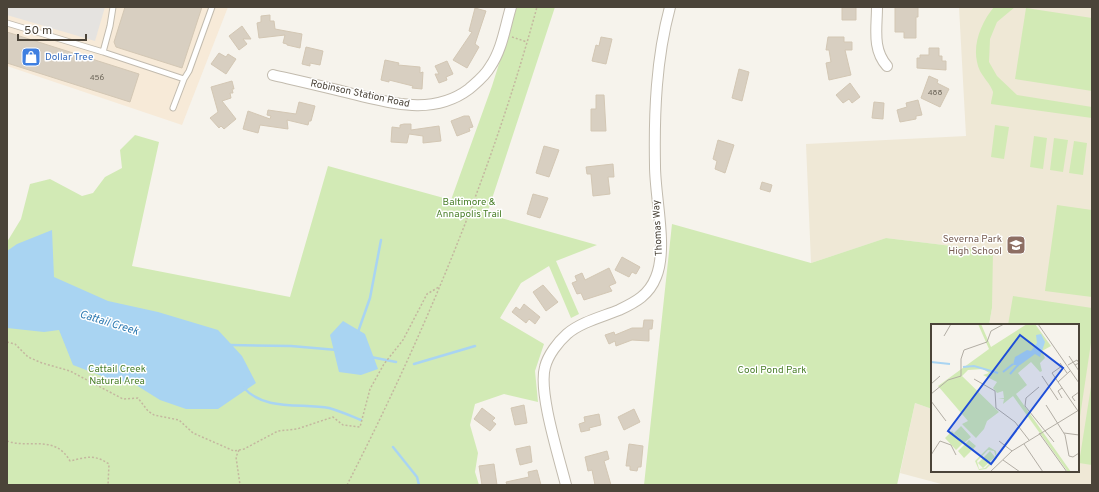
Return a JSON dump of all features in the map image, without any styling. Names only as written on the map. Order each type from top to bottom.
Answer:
[{"type":"street","name":"Robinson Station Road","points":[[273,75],[395,103],[423,106],[435,105],[452,99],[480,80],[491,67],[503,35],[511,7]]},
{"type":"street","name":"Thomas Way","points":[[566,485],[544,392],[545,367],[549,356],[567,334],[640,299],[650,290],[658,273],[661,254],[655,165],[657,82],[662,35],[670,7]]},
{"type":"street","points":[[877,7],[876,46],[880,56],[887,66]]},
{"type":"lane","points":[[103,52],[113,7]]},
{"type":"lane","points":[[173,108],[189,70],[212,7]]},
{"type":"lane","points":[[7,23],[103,52],[184,79]]},
{"type":"path","points":[[347,485],[412,348],[439,287],[481,180],[527,42],[537,7]]},
{"type":"path","points":[[503,35],[527,42]]},
{"type":"path","points":[[7,342],[15,344],[28,357],[42,364],[70,371],[94,382],[109,393],[123,399],[138,398],[148,411],[154,415],[179,420],[193,433],[234,451],[278,431],[297,428],[333,416],[343,425],[360,428],[370,389],[384,364],[403,340],[427,294],[439,287]]},
{"type":"path","points":[[7,441],[16,444],[39,442],[65,452],[70,461],[89,457],[99,458],[109,464],[108,485]]},
{"type":"path","points":[[239,450],[236,457],[240,485]]},
{"type":"shaded area","points":[[7,7],[228,7],[182,125],[7,66]]},
{"type":"shaded area","points":[[7,7],[105,7],[95,41],[7,15]]},
{"type":"shaded area","name":"Severna Park High School","points":[[959,7],[1092,7],[1092,485],[945,485],[900,473],[915,403],[931,409],[931,472],[1079,472],[1079,324],[989,324],[992,308],[992,251],[886,238],[811,263],[806,144],[966,136]]},
{"type":"green space","name":"Cattail Creek Natural Area","points":[[517,7],[555,7],[487,214],[597,245],[556,261],[579,314],[571,318],[549,266],[521,283],[500,318],[544,344],[535,371],[538,402],[504,394],[475,404],[470,425],[478,453],[475,472],[479,485],[7,485],[7,242],[21,219],[30,184],[50,179],[82,196],[93,193],[105,177],[122,168],[120,150],[135,135],[159,142],[132,266],[290,297],[328,166],[451,200],[492,86]]},
{"type":"green space","points":[[994,7],[1015,7],[997,22],[990,39],[989,62],[997,76],[1017,95],[1092,107],[1092,118],[991,104],[993,92],[980,71],[977,63],[976,46],[984,21]]},
{"type":"green space","points":[[1026,8],[1092,18],[1092,91],[1015,79]]},
{"type":"green space","points":[[995,125],[1009,127],[1004,159],[991,157]]},
{"type":"green space","points":[[1034,136],[1047,138],[1043,169],[1030,167]]},
{"type":"green space","points":[[1054,138],[1068,140],[1063,172],[1050,170]]},
{"type":"green space","points":[[1074,141],[1087,143],[1083,175],[1069,173]]},
{"type":"green space","points":[[1057,205],[1092,210],[1092,297],[1045,291]]},
{"type":"green space","name":"Cool Pond Park","points":[[672,224],[811,263],[886,238],[993,251],[992,308],[989,324],[931,324],[931,409],[915,403],[897,485],[644,485]]},
{"type":"green space","points":[[1013,296],[1092,308],[1092,336],[1079,423],[1079,324],[1008,324]]},
{"type":"green space","points":[[1092,380],[1092,465],[1079,463]]},
{"type":"water","points":[[52,230],[54,277],[108,301],[158,312],[218,330],[242,356],[256,383],[218,409],[186,409],[160,400],[136,385],[107,378],[73,365],[59,330],[44,332],[7,328],[7,251],[17,244]]},
{"type":"water","points":[[343,321],[365,334],[378,369],[361,375],[339,372],[330,335]]},
{"type":"building","points":[[125,7],[202,7],[182,68],[116,47],[114,42]]},
{"type":"building","points":[[842,7],[856,7],[856,20],[842,20]]},
{"type":"building","points":[[895,7],[918,7],[918,17],[916,17],[916,38],[904,38],[904,32],[895,32]]},
{"type":"building","points":[[475,8],[486,11],[475,44],[479,47],[467,68],[453,60],[472,32],[469,31]]},
{"type":"building","points":[[270,15],[270,21],[274,21],[275,29],[302,34],[300,48],[283,43],[285,35],[259,38],[257,23],[261,22],[261,16]]},
{"type":"building","points":[[242,26],[251,39],[243,39],[247,44],[239,50],[229,36]]},
{"type":"building","points":[[7,32],[139,74],[130,102],[7,63]]},
{"type":"building","points":[[601,37],[612,39],[606,64],[592,61],[596,45],[599,46]]},
{"type":"building","points":[[828,37],[844,37],[844,42],[852,42],[852,50],[845,50],[851,75],[829,80],[826,63],[831,62],[829,50],[826,50]]},
{"type":"building","points":[[306,47],[323,51],[320,65],[310,63],[310,66],[302,64]]},
{"type":"building","points":[[929,48],[939,48],[939,56],[942,56],[942,61],[946,61],[946,70],[917,68],[917,58],[920,58],[920,55],[929,55]]},
{"type":"building","points":[[219,53],[226,57],[228,54],[236,59],[226,74],[211,64]]},
{"type":"building","points":[[385,60],[399,63],[398,65],[420,67],[420,73],[423,72],[422,89],[412,88],[413,86],[389,80],[389,82],[381,80]]},
{"type":"building","points":[[447,61],[453,74],[446,77],[447,80],[439,83],[435,74],[439,74],[435,66]]},
{"type":"building","points":[[739,69],[749,72],[742,101],[732,98]]},
{"type":"building","points":[[929,76],[938,80],[937,83],[949,89],[940,107],[921,98]]},
{"type":"building","points":[[232,81],[234,89],[232,89],[233,93],[230,93],[231,98],[222,101],[236,119],[224,129],[221,126],[219,128],[210,118],[218,112],[211,87]]},
{"type":"building","points":[[850,83],[860,97],[852,103],[849,99],[843,103],[836,95]]},
{"type":"building","points":[[596,95],[604,95],[606,131],[591,131],[591,109],[596,109]]},
{"type":"building","points":[[918,100],[922,115],[916,116],[916,119],[900,122],[897,110],[907,107],[906,103]]},
{"type":"building","points":[[299,102],[315,106],[311,121],[309,121],[308,125],[287,120],[288,129],[260,125],[258,133],[243,129],[248,111],[270,119],[271,116],[267,115],[268,110],[296,114]]},
{"type":"building","points":[[874,102],[884,103],[883,119],[872,118]]},
{"type":"building","points":[[464,116],[469,116],[473,127],[469,128],[470,131],[457,136],[451,121]]},
{"type":"building","points":[[411,124],[411,130],[439,126],[441,141],[423,143],[423,136],[409,134],[407,143],[391,142],[392,127],[400,128],[400,125]]},
{"type":"building","points":[[718,140],[734,145],[725,173],[715,169],[717,161],[713,159]]},
{"type":"building","points":[[544,146],[559,150],[549,177],[536,173]]},
{"type":"building","points":[[613,164],[614,177],[608,177],[610,194],[593,196],[591,174],[587,174],[586,167]]},
{"type":"building","points":[[762,182],[772,185],[770,192],[760,189]]},
{"type":"building","points":[[533,194],[548,198],[540,218],[527,214]]},
{"type":"building","points":[[622,257],[640,267],[636,274],[632,272],[629,277],[615,270]]},
{"type":"building","points":[[609,268],[616,283],[609,286],[612,291],[584,300],[581,293],[577,294],[572,283],[577,281],[575,276],[582,273],[585,280]]},
{"type":"building","points":[[543,285],[558,302],[546,311],[533,292]]},
{"type":"building","points":[[524,304],[540,317],[535,324],[529,319],[526,323],[512,312],[516,307],[520,310]]},
{"type":"building","points":[[644,320],[653,320],[652,329],[649,329],[649,341],[632,340],[616,346],[615,341],[609,344],[605,335],[614,332],[615,335],[632,328],[643,328]]},
{"type":"building","points":[[524,405],[527,423],[515,425],[511,408]]},
{"type":"building","points":[[482,408],[495,418],[492,421],[496,424],[490,431],[474,419]]},
{"type":"building","points":[[634,409],[640,422],[624,430],[618,417]]},
{"type":"building","points":[[599,414],[601,425],[581,432],[579,424],[585,422],[584,417]]},
{"type":"building","points":[[629,444],[643,446],[641,467],[638,467],[637,471],[630,470],[630,466],[626,466]]},
{"type":"building","points":[[530,446],[532,462],[520,465],[516,449]]},
{"type":"building","points":[[607,451],[609,459],[604,461],[611,485],[595,485],[592,470],[588,471],[585,457]]},
{"type":"building","points":[[494,464],[497,485],[482,485],[479,466]]},
{"type":"building","points":[[537,470],[541,485],[507,485],[506,482],[529,477],[528,472]]},
{"type":"waterway","points":[[358,332],[370,298],[381,240]]},
{"type":"waterway","name":"Cattail Creek","points":[[230,345],[291,346],[337,350]]},
{"type":"waterway","name":"Cattail Creek","points":[[414,364],[475,346]]},
{"type":"waterway","name":"Cattail Creek","points":[[371,357],[396,362]]},
{"type":"waterway","name":"Cattail Creek","points":[[244,388],[252,395],[262,400],[284,405],[329,408],[361,420]]},
{"type":"waterway","name":"Cattail Creek","points":[[393,447],[417,477],[419,485]]},
{"type":"place","name":"Dollar Tree","points":[[31,57]]},
{"type":"place","name":"Severna Park High School","points":[[1016,245]]},
{"type":"park label","name":"Baltimore & Annapolis Trail","points":[[469,208]]}]
